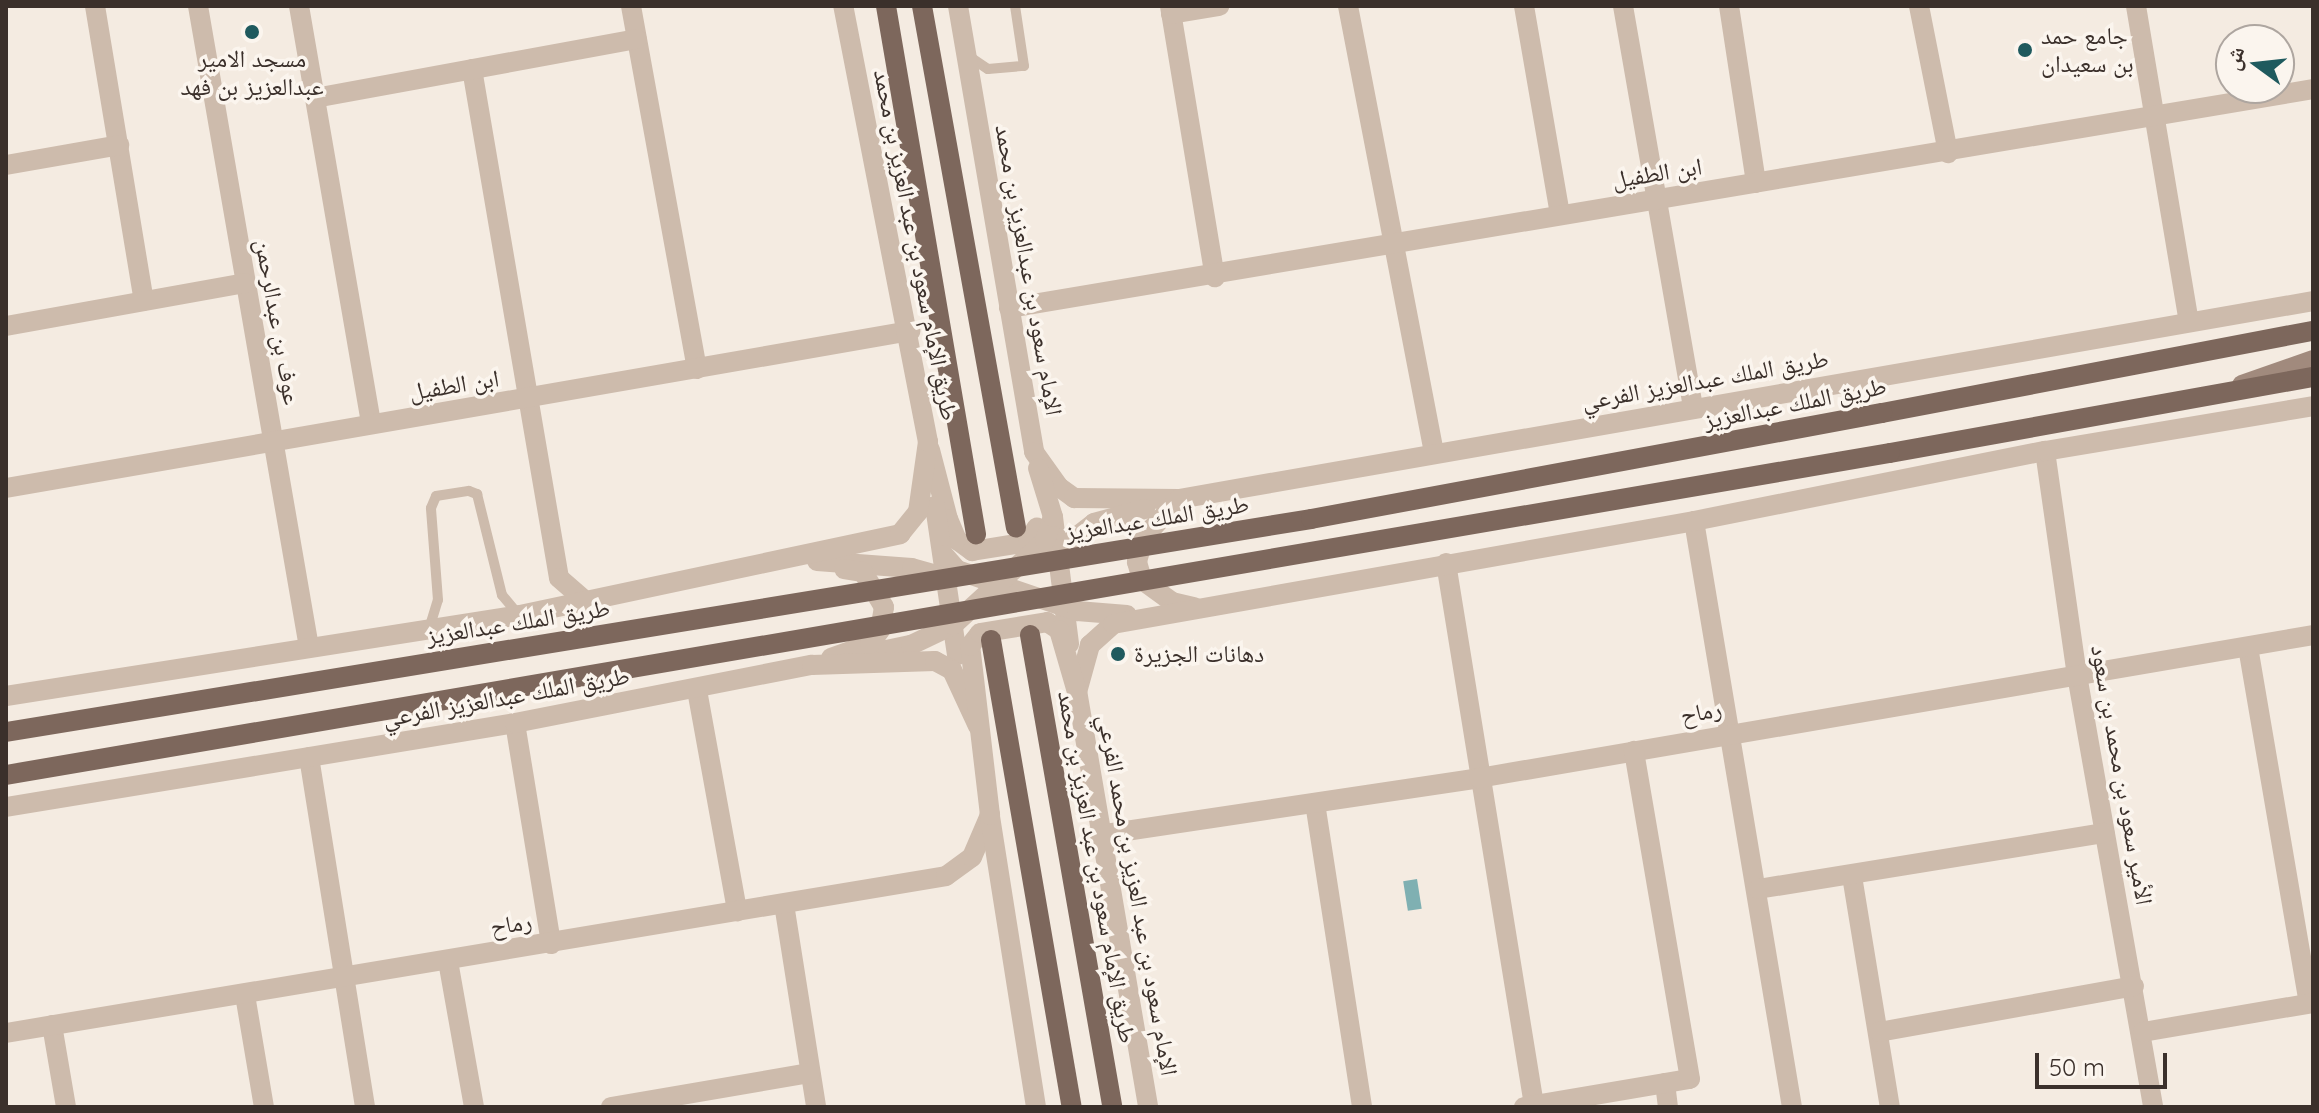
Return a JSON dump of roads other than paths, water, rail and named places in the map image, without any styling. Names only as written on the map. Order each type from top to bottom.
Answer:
[{"type":"main road","points":[[886,6],[976,534]]},
{"type":"main road","points":[[922,6],[1016,528]]},
{"type":"main road","name":"طريق الملك عبدالعزيز","points":[[6,732],[1311,519],[2313,331]]},
{"type":"main road","points":[[2227,391],[2313,360]]},
{"type":"main road","points":[[6,775],[1890,453],[2313,377]]},
{"type":"main road","name":"طريق الإمام سعود بن عبد العزيز بن محمد","points":[[1030,635],[1112,1107]]},
{"type":"main road","points":[[991,640],[1072,1107]]},
{"type":"street","points":[[95,6],[144,301]]},
{"type":"street","name":"عوف بن عبدالرحمن","points":[[198,6],[309,647]]},
{"type":"street","points":[[299,6],[371,424]]},
{"type":"street","points":[[631,6],[697,369]]},
{"type":"street","name":"طريق الإمام سعود بن عبد العزيز بن محمد","points":[[789,560],[900,534],[918,512],[928,442],[910,331],[843,6]]},
{"type":"street","name":"الإمام سعود بن عبدالعزيز بن محمد","points":[[958,6],[1034,452],[1059,487],[1074,498],[1105,502]]},
{"type":"street","points":[[1215,277],[1171,10],[1219,6]]},
{"type":"street","points":[[1348,6],[1392,248],[1434,452]]},
{"type":"street","points":[[1524,6],[1560,214]]},
{"type":"street","points":[[1623,6],[1655,201],[1663,219],[1693,409]]},
{"type":"street","points":[[1729,6],[1756,183]]},
{"type":"street","points":[[1919,6],[1948,153]]},
{"type":"street","points":[[2136,6],[2189,322]]},
{"type":"street","points":[[315,98],[637,39]]},
{"type":"street","points":[[472,69],[559,578],[551,609]]},
{"type":"street","name":"ابن الطفيل","points":[[1009,308],[1392,248],[1560,214],[1948,153],[2313,89]]},
{"type":"street","points":[[6,165],[119,145]]},
{"type":"street","points":[[6,326],[245,283]]},
{"type":"street","name":"طريق الملك عبدالعزيز الفرعي","points":[[1105,502],[1179,499],[1434,452],[2313,301]]},
{"type":"street","name":"ابن الطفيل","points":[[6,488],[910,331]]},
{"type":"street","points":[[1077,692],[1090,645],[1113,624],[1694,521],[2045,451],[2313,406]]},
{"type":"street","points":[[928,442],[948,519],[957,540],[972,551],[1028,542],[1035,532],[1040,521],[1034,452]]},
{"type":"street","points":[[928,442],[957,655],[978,726]]},
{"type":"street","name":"الأمير سعود بن محمد بن سعود","points":[[2045,451],[2077,675],[2143,1032],[2153,1107]]},
{"type":"street","points":[[1034,452],[1053,517],[1077,692]]},
{"type":"street","points":[[957,655],[962,634],[999,584],[1057,554],[1094,523],[1179,499]]},
{"type":"street","points":[[1179,499],[1144,537],[1139,569],[1142,580],[1172,602],[1206,609]]},
{"type":"street","points":[[812,665],[911,645],[953,625],[1045,541],[1053,517]]},
{"type":"street","points":[[1694,521],[1732,732],[1792,1107]]},
{"type":"street","points":[[944,555],[957,570],[999,584],[1065,616],[1206,609]]},
{"type":"street","points":[[6,696],[428,631],[789,560],[882,564],[947,578],[999,584]]},
{"type":"street","points":[[789,560],[863,572],[884,607],[880,630],[870,644],[812,665]]},
{"type":"street","points":[[1446,563],[1529,1106],[1690,1079],[1634,751]]},
{"type":"street","points":[[559,578],[587,602]]},
{"type":"street","points":[[1036,1107],[990,815],[970,646],[980,633],[1047,622],[1059,630],[1077,692]]},
{"type":"street","name":"رماح","points":[[1099,835],[1479,778],[1732,732],[2313,635]]},
{"type":"street","points":[[2143,1032],[2311,1003],[2248,647]]},
{"type":"street","name":"طريق الملك عبدالعزيز الفرعي","points":[[6,807],[515,723],[697,690],[812,665],[935,661],[952,670],[978,726]]},
{"type":"street","points":[[697,690],[737,911]]},
{"type":"street","name":"الإمام سعود بن عبد العزيز بن محمد الفرعي","points":[[1077,692],[1099,835],[1148,1107]]},
{"type":"street","points":[[515,723],[551,944]]},
{"type":"street","points":[[309,757],[365,1107]]},
{"type":"street","points":[[1315,803],[1362,1107]]},
{"type":"street","name":"رماح","points":[[6,1033],[946,876],[972,857],[990,815]]},
{"type":"street","points":[[1758,889],[2105,833]]},
{"type":"street","points":[[1852,876],[1890,1107]]},
{"type":"street","points":[[784,904],[816,1107]]},
{"type":"street","points":[[448,961],[474,1107]]},
{"type":"street","points":[[1879,1032],[2134,986]]},
{"type":"street","points":[[245,995],[264,1107]]},
{"type":"street","points":[[52,1025],[66,1107]]},
{"type":"street","points":[[611,1107],[810,1073]]},
{"type":"street","points":[[1665,1083],[1668,1107]]},
{"type":"lane","points":[[966,54],[988,69],[1024,66],[1015,6]]},
{"type":"lane","points":[[428,631],[438,582],[431,508],[436,496],[469,491],[477,494],[502,595],[520,615]]},
{"type":"water","points":[[1417,879],[1422,909],[1408,911],[1403,881]]},
{"type":"place","name":"مسجد الامير عبدالعزيز بن فهد","points":[[252,32]]},
{"type":"place","name":"جامع حمد بن سعيدان","points":[[2025,50]]},
{"type":"place","name":"دهانات الجزيرة","points":[[1118,654]]}]
